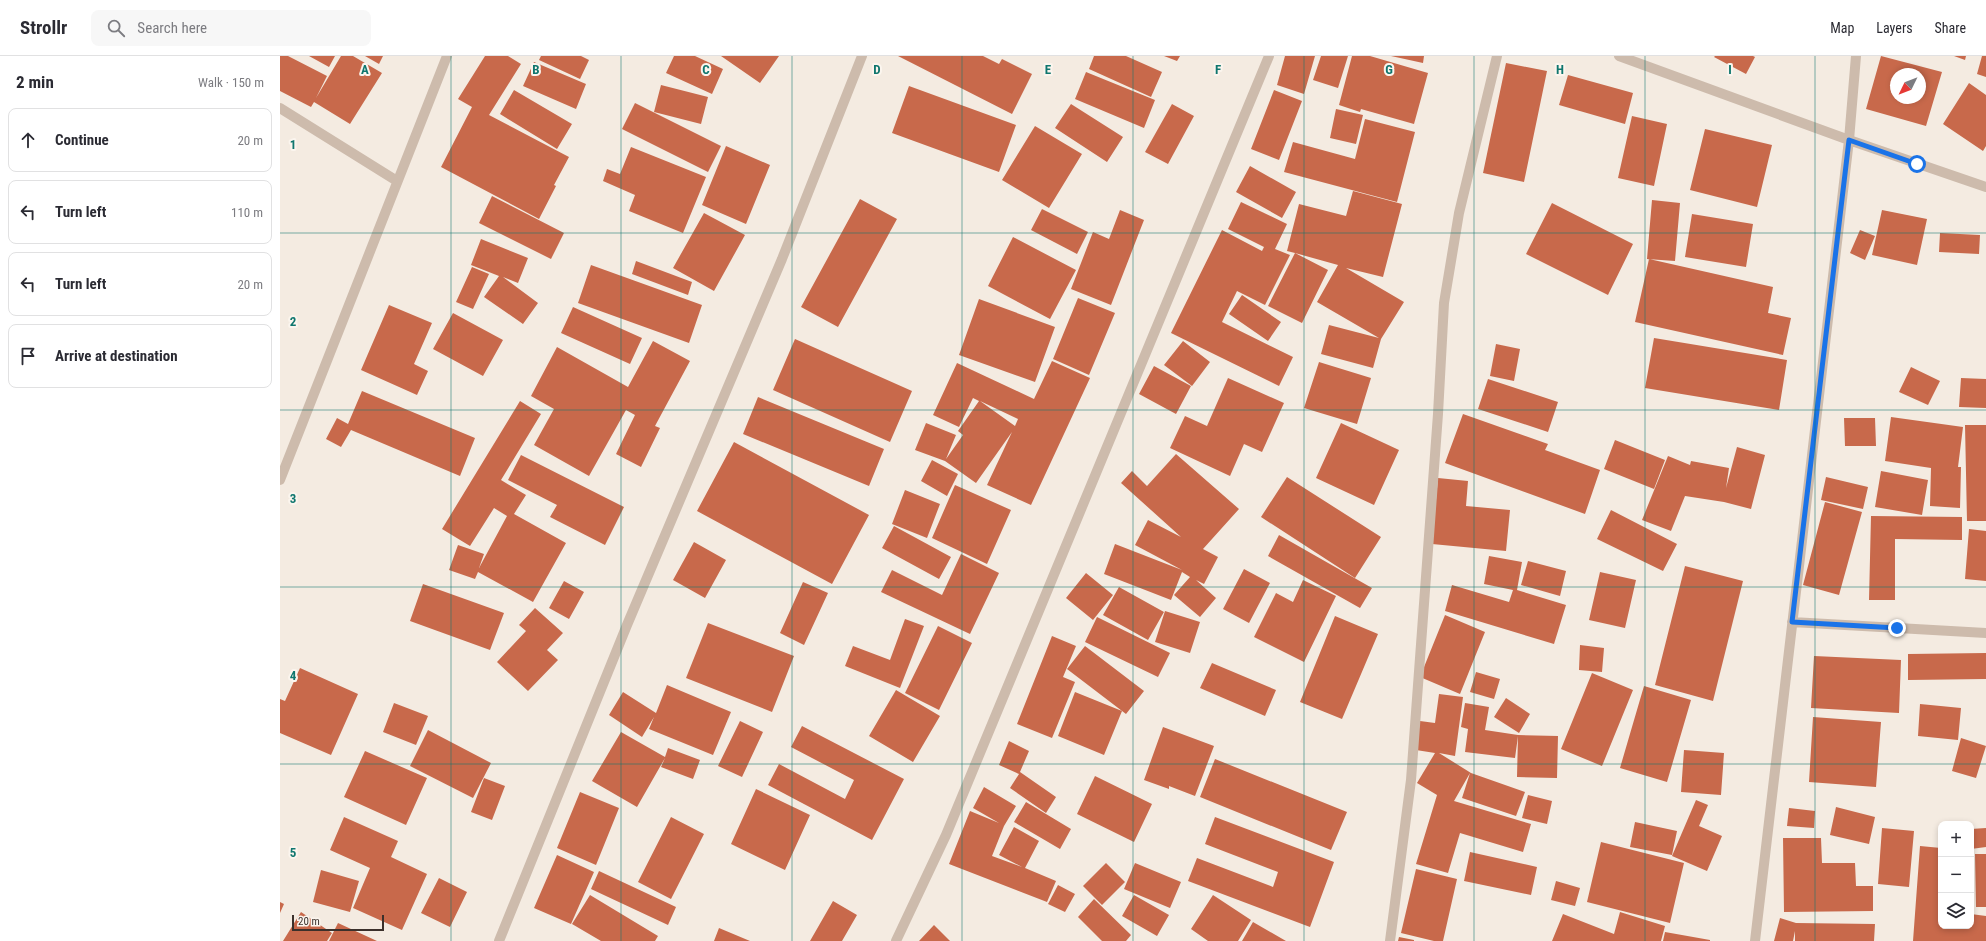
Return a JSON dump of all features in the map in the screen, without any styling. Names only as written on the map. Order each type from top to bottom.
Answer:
[{"type":"street","points":[[280,480],[447,56]]},
{"type":"street","points":[[499,941],[627,624],[782,259],[862,56]]},
{"type":"street","points":[[896,941],[946,835],[1269,56]]},
{"type":"street","points":[[1390,941],[1411,780],[1438,414],[1444,303],[1459,213],[1497,56]]},
{"type":"street","points":[[1619,56],[1849,140],[1986,187]]},
{"type":"street","points":[[1755,941],[1849,140],[1856,56]]},
{"type":"street","points":[[280,108],[397,182]]},
{"type":"street","points":[[1792,622],[1986,634]]},
{"type":"building","points":[[280,56],[288,56],[327,76],[316,98],[341,56],[353,56],[382,73],[350,124],[314,102],[311,107],[280,91]]},
{"type":"building","points":[[309,56],[335,56],[329,67]]},
{"type":"building","points":[[365,56],[383,56],[379,64]]},
{"type":"building","points":[[485,56],[508,56],[521,64],[489,115],[569,157],[554,185],[556,186],[539,219],[441,167],[472,107],[458,99]]},
{"type":"building","points":[[541,56],[581,56],[589,60],[580,79],[539,60]]},
{"type":"building","points":[[674,56],[695,56],[723,69],[712,94],[666,73]]},
{"type":"building","points":[[721,56],[779,56],[760,83]]},
{"type":"building","points":[[898,56],[983,56],[999,64],[1002,59],[1032,74],[1012,114]]},
{"type":"building","points":[[1094,56],[1126,56],[1162,72],[1151,97],[1089,69]]},
{"type":"building","points":[[1164,56],[1180,56],[1177,61]]},
{"type":"building","points":[[1285,56],[1315,56],[1304,94],[1277,85]]},
{"type":"building","points":[[1321,56],[1348,56],[1338,88],[1313,80]]},
{"type":"building","points":[[1352,56],[1370,56],[1428,73],[1414,124],[1361,109],[1360,112],[1339,105]]},
{"type":"building","points":[[1391,56],[1424,56],[1423,63]]},
{"type":"building","points":[[1881,56],[1942,72],[1926,126],[1866,109]]},
{"type":"building","points":[[1954,56],[1966,56],[1965,60]]},
{"type":"building","points":[[1982,56],[1986,56],[1986,77],[1977,74]]},
{"type":"building","points":[[1714,57],[1755,57],[1746,74]]},
{"type":"building","points":[[534,62],[586,84],[576,109],[523,86]]},
{"type":"building","points":[[1506,63],[1547,71],[1524,182],[1483,173]]},
{"type":"building","points":[[1086,72],[1155,100],[1144,128],[1075,99]]},
{"type":"building","points":[[1568,75],[1633,93],[1625,124],[1559,105]]},
{"type":"building","points":[[1969,83],[1986,95],[1986,146],[1983,151],[1943,124]]},
{"type":"building","points":[[661,85],[708,97],[701,124],[654,112]]},
{"type":"building","points":[[909,86],[1016,125],[999,172],[892,133]]},
{"type":"building","points":[[514,90],[572,124],[557,149],[500,114]]},
{"type":"building","points":[[1274,90],[1302,101],[1279,160],[1251,149]]},
{"type":"building","points":[[635,103],[721,146],[708,172],[622,129]]},
{"type":"building","points":[[1071,104],[1123,137],[1107,162],[1055,128]]},
{"type":"building","points":[[1172,104],[1194,116],[1168,164],[1145,152]]},
{"type":"building","points":[[1336,109],[1363,115],[1356,144],[1330,138]]},
{"type":"building","points":[[1632,116],[1667,124],[1654,186],[1618,178]]},
{"type":"building","points":[[1365,119],[1415,132],[1397,202],[1284,172],[1293,142],[1355,159]]},
{"type":"building","points":[[1035,126],[1082,154],[1049,208],[1002,180]]},
{"type":"building","points":[[1705,129],[1772,145],[1757,207],[1690,190]]},
{"type":"building","points":[[726,146],[770,165],[746,224],[702,205]]},
{"type":"building","points":[[631,147],[706,177],[683,233],[629,211],[635,195],[603,181],[607,169],[620,174]]},
{"type":"building","points":[[1250,166],[1296,192],[1282,218],[1236,192]]},
{"type":"building","points":[[1353,191],[1402,204],[1383,277],[1346,268],[1404,302],[1381,339],[1373,368],[1321,354],[1329,325],[1379,338],[1317,302],[1338,265],[1287,251],[1299,204],[1346,216]]},
{"type":"building","points":[[492,196],[564,233],[551,259],[479,223]]},
{"type":"building","points":[[860,199],[897,219],[838,327],[801,307]]},
{"type":"building","points":[[1652,200],[1680,203],[1675,261],[1647,259]]},
{"type":"building","points":[[1241,202],[1287,224],[1275,249],[1290,255],[1265,305],[1237,291],[1222,322],[1293,357],[1279,386],[1171,333],[1222,230],[1262,251],[1264,247],[1228,229]]},
{"type":"building","points":[[1552,203],[1633,244],[1608,295],[1526,254]]},
{"type":"building","points":[[1042,209],[1088,232],[1077,254],[1031,230]]},
{"type":"building","points":[[1120,210],[1144,220],[1111,305],[1071,289],[1093,232],[1109,239]]},
{"type":"building","points":[[1882,210],[1927,219],[1917,265],[1872,255]]},
{"type":"building","points":[[704,213],[745,235],[714,291],[673,268]]},
{"type":"building","points":[[1692,214],[1753,224],[1746,267],[1685,257]]},
{"type":"building","points":[[1860,230],[1875,236],[1865,260],[1850,253]]},
{"type":"building","points":[[1940,233],[1980,235],[1979,254],[1939,252]]},
{"type":"building","points":[[1013,237],[1076,270],[1050,319],[988,286]]},
{"type":"building","points":[[481,239],[528,258],[518,283],[503,277],[538,303],[523,324],[484,297],[499,276],[471,265]]},
{"type":"building","points":[[1295,253],[1328,270],[1302,323],[1268,306]]},
{"type":"building","points":[[1649,259],[1773,287],[1768,313],[1791,318],[1783,355],[1635,322]]},
{"type":"building","points":[[636,261],[692,282],[688,295],[632,274]]},
{"type":"building","points":[[591,265],[702,305],[689,343],[578,303]]},
{"type":"building","points":[[472,267],[489,274],[473,309],[456,302]]},
{"type":"building","points":[[1242,295],[1281,322],[1268,341],[1229,314]]},
{"type":"building","points":[[1078,298],[1115,313],[1089,375],[1053,359]]},
{"type":"building","points":[[979,299],[1055,327],[1035,382],[959,355]]},
{"type":"building","points":[[389,305],[432,323],[414,364],[428,371],[417,395],[361,370]]},
{"type":"building","points":[[573,307],[642,338],[630,364],[561,333]]},
{"type":"building","points":[[453,313],[503,340],[483,376],[433,349]]},
{"type":"building","points":[[1654,338],[1787,360],[1779,410],[1645,388]]},
{"type":"building","points":[[795,339],[912,391],[890,442],[773,390]]},
{"type":"building","points":[[653,341],[690,361],[655,426],[660,428],[641,467],[616,454],[635,415],[626,410],[589,476],[534,445],[554,409],[531,396],[557,347],[628,387]]},
{"type":"building","points":[[1183,341],[1210,362],[1192,386],[1164,365]]},
{"type":"building","points":[[1496,344],[1520,349],[1514,381],[1490,376]]},
{"type":"building","points":[[1052,361],[1090,378],[1031,505],[987,485],[1012,432],[976,483],[945,461],[915,450],[926,423],[956,435],[946,459],[963,435],[958,431],[979,401],[973,398],[959,427],[933,415],[957,363],[1034,399]],"holes":[[[980,401],[1018,419],[1015,426]]]},
{"type":"building","points":[[1319,362],[1371,378],[1357,424],[1304,408]]},
{"type":"building","points":[[1154,366],[1191,386],[1176,414],[1139,394]]},
{"type":"building","points":[[1911,367],[1940,381],[1928,405],[1899,392]]},
{"type":"building","points":[[1228,378],[1284,403],[1262,452],[1244,444],[1230,476],[1170,448],[1185,416],[1207,426]]},
{"type":"building","points":[[1961,378],[1986,379],[1986,408],[1959,407]]},
{"type":"building","points":[[1488,379],[1558,402],[1548,432],[1478,409]]},
{"type":"building","points":[[362,391],[475,438],[460,476],[351,430],[341,447],[326,439],[337,418],[348,424]]},
{"type":"building","points":[[758,397],[884,449],[869,486],[743,434]]},
{"type":"building","points":[[520,401],[541,414],[501,480],[526,495],[514,514],[566,543],[533,602],[478,572],[475,579],[449,570],[458,545],[484,554],[479,568],[507,516],[494,508],[470,546],[442,529]]},
{"type":"building","points":[[1463,414],[1548,444],[1545,450],[1600,470],[1585,514],[1445,463]]},
{"type":"building","points":[[1891,417],[1963,427],[1958,467],[1961,467],[1960,508],[1930,506],[1931,468],[1885,461]]},
{"type":"building","points":[[1844,418],[1875,418],[1876,446],[1845,446]]},
{"type":"building","points":[[1341,423],[1399,450],[1374,505],[1316,478]]},
{"type":"building","points":[[1965,425],[1986,425],[1986,521],[1967,521]]},
{"type":"building","points":[[1615,440],[1665,460],[1654,489],[1604,469]]},
{"type":"building","points":[[734,442],[869,515],[832,584],[697,511]]},
{"type":"building","points":[[1737,447],[1765,455],[1751,509],[1724,502],[1685,496],[1671,531],[1642,520],[1668,456],[1690,465],[1691,461],[1729,468],[1726,488]]},
{"type":"building","points":[[1176,454],[1239,509],[1203,549],[1218,557],[1204,584],[1196,580],[1216,598],[1200,617],[1174,595],[1190,577],[1182,572],[1171,600],[1104,574],[1115,544],[1182,570],[1135,545],[1148,520],[1181,537],[1121,483],[1132,471],[1147,486]]},
{"type":"building","points":[[521,455],[624,507],[605,545],[550,517],[557,505],[508,480]]},
{"type":"building","points":[[932,460],[958,474],[947,496],[921,481]]},
{"type":"building","points":[[1881,471],[1928,480],[1922,515],[1875,507]]},
{"type":"building","points":[[1287,477],[1381,537],[1355,578],[1261,517]]},
{"type":"building","points":[[1826,477],[1868,487],[1863,509],[1821,500]]},
{"type":"building","points":[[1438,478],[1468,481],[1466,506],[1510,510],[1506,551],[1432,544]]},
{"type":"building","points":[[955,485],[1011,510],[987,564],[932,538]]},
{"type":"building","points":[[905,490],[940,504],[927,538],[892,524]]},
{"type":"building","points":[[1825,502],[1862,512],[1839,595],[1803,585]]},
{"type":"building","points":[[1611,510],[1677,544],[1663,571],[1597,539]]},
{"type":"building","points":[[1871,516],[1962,517],[1962,540],[1895,539],[1895,600],[1869,600]]},
{"type":"building","points":[[894,526],[951,557],[939,579],[882,548]]},
{"type":"building","points":[[1969,529],[1986,531],[1986,581],[1965,579]]},
{"type":"building","points":[[1279,535],[1372,588],[1360,608],[1268,556]]},
{"type":"building","points":[[694,542],[726,560],[705,598],[673,580]]},
{"type":"building","points":[[961,554],[999,573],[970,634],[881,592],[892,570],[942,595]]},
{"type":"building","points":[[1489,556],[1522,562],[1517,590],[1566,605],[1554,644],[1445,611],[1452,585],[1509,602],[1513,590],[1484,584]]},
{"type":"building","points":[[1528,561],[1566,571],[1560,596],[1521,585]]},
{"type":"building","points":[[1685,566],[1743,581],[1713,701],[1655,685]]},
{"type":"building","points":[[1244,569],[1270,583],[1249,623],[1223,609]]},
{"type":"building","points":[[1600,572],[1636,580],[1625,628],[1589,620]]},
{"type":"building","points":[[1086,573],[1113,595],[1093,620],[1066,598]]},
{"type":"building","points":[[1303,580],[1336,596],[1304,662],[1254,637],[1276,593],[1293,602]]},
{"type":"building","points":[[564,581],[584,592],[569,619],[549,608]]},
{"type":"building","points":[[803,582],[828,593],[804,645],[780,633]]},
{"type":"building","points":[[423,584],[504,613],[490,650],[410,621]]},
{"type":"building","points":[[1119,587],[1164,612],[1148,640],[1103,615]]},
{"type":"building","points":[[535,608],[563,633],[547,650],[558,660],[528,691],[497,662],[526,631],[519,625]]},
{"type":"building","points":[[1165,611],[1200,622],[1190,653],[1155,642]]},
{"type":"building","points":[[1445,615],[1485,632],[1460,694],[1420,677]]},
{"type":"building","points":[[1335,616],[1378,634],[1342,719],[1300,702]]},
{"type":"building","points":[[1097,617],[1170,653],[1158,677],[1085,642]]},
{"type":"building","points":[[905,619],[924,626],[900,688],[845,666],[853,646],[890,660]]},
{"type":"building","points":[[708,623],[794,656],[772,712],[686,678]]},
{"type":"building","points":[[938,626],[972,643],[939,710],[905,693]]},
{"type":"building","points":[[1052,636],[1076,646],[1063,677],[1075,682],[1052,738],[1017,724]]},
{"type":"building","points":[[1580,645],[1604,648],[1602,672],[1579,670]]},
{"type":"building","points":[[1085,646],[1144,691],[1126,714],[1067,669]]},
{"type":"building","points":[[1986,653],[1986,679],[1908,680],[1908,654]]},
{"type":"building","points":[[1814,656],[1901,660],[1899,713],[1811,708]]},
{"type":"building","points":[[1212,663],[1276,690],[1265,716],[1200,688]]},
{"type":"building","points":[[300,668],[358,694],[331,755],[280,733],[280,699],[285,701]]},
{"type":"building","points":[[1476,672],[1500,679],[1494,699],[1470,692]]},
{"type":"building","points":[[1592,673],[1633,690],[1602,766],[1561,749]]},
{"type":"building","points":[[667,685],[731,712],[713,755],[649,729],[654,717],[642,737],[609,715],[623,692],[656,713]]},
{"type":"building","points":[[1644,686],[1691,700],[1667,782],[1620,768]]},
{"type":"building","points":[[896,690],[940,716],[913,762],[869,736]]},
{"type":"building","points":[[1075,692],[1122,711],[1104,755],[1058,736]]},
{"type":"building","points":[[1439,694],[1463,697],[1455,756],[1439,753],[1471,773],[1525,792],[1516,816],[1462,798],[1470,773],[1454,801],[1531,824],[1523,852],[1460,833],[1448,873],[1416,864],[1437,795],[1417,783],[1435,753],[1416,750],[1420,721],[1435,723]]},
{"type":"building","points":[[1506,698],[1530,714],[1519,733],[1494,717]]},
{"type":"building","points":[[394,703],[428,716],[416,745],[383,732]]},
{"type":"building","points":[[1465,703],[1489,707],[1485,730],[1518,735],[1558,736],[1557,778],[1517,777],[1518,736],[1515,758],[1465,752],[1468,729],[1461,727]]},
{"type":"building","points":[[1920,704],[1961,708],[1958,740],[1918,736]]},
{"type":"building","points":[[1813,717],[1881,722],[1876,787],[1809,782]]},
{"type":"building","points":[[740,721],[763,732],[742,777],[718,766]]},
{"type":"building","points":[[802,726],[904,779],[872,840],[768,785],[779,764],[845,799],[854,780],[791,747]]},
{"type":"building","points":[[1163,727],[1214,746],[1195,796],[1169,786],[1169,789],[1144,780]]},
{"type":"building","points":[[428,730],[491,763],[473,798],[410,766]]},
{"type":"building","points":[[621,732],[665,757],[668,748],[700,760],[693,779],[661,767],[665,758],[637,807],[592,781]]},
{"type":"building","points":[[1961,738],[1986,746],[1976,778],[1952,771]]},
{"type":"building","points":[[1009,741],[1029,751],[1020,772],[1056,797],[1046,813],[1010,788],[1019,774],[999,765]]},
{"type":"building","points":[[1684,750],[1724,753],[1721,795],[1681,792]]},
{"type":"building","points":[[365,751],[427,778],[406,825],[344,797]]},
{"type":"building","points":[[1215,759],[1347,812],[1331,850],[1200,797]]},
{"type":"building","points":[[1095,776],[1152,804],[1134,842],[1077,814]]},
{"type":"building","points":[[484,778],[505,786],[492,820],[471,812]]},
{"type":"building","points":[[984,787],[1016,806],[1004,826],[992,856],[1022,867],[999,855],[1014,827],[1039,841],[1025,868],[1056,881],[1047,902],[949,864],[970,811],[999,823],[973,808]]},
{"type":"building","points":[[756,789],[810,815],[785,870],[731,844]]},
{"type":"building","points":[[580,792],[619,808],[596,865],[557,848]]},
{"type":"building","points":[[1528,795],[1552,801],[1547,824],[1522,818]]},
{"type":"building","points":[[1696,800],[1708,805],[1699,826],[1722,836],[1707,871],[1672,856]]},
{"type":"building","points":[[1026,802],[1071,829],[1060,849],[1014,822]]},
{"type":"building","points":[[1836,807],[1875,817],[1869,844],[1830,835]]},
{"type":"building","points":[[1789,808],[1815,811],[1814,828],[1787,826]]},
{"type":"building","points":[[344,817],[398,841],[391,857],[427,874],[402,930],[353,908],[370,868],[330,850]]},
{"type":"building","points":[[671,817],[704,834],[671,899],[638,882]]},
{"type":"building","points":[[1215,817],[1334,862],[1310,927],[1188,881],[1197,858],[1273,887],[1278,872],[1205,844]]},
{"type":"building","points":[[1635,822],[1677,831],[1672,855],[1630,847]]},
{"type":"building","points":[[1882,828],[1914,831],[1909,887],[1878,884]]},
{"type":"building","points":[[1986,828],[1986,847],[1974,849],[1974,829]]},
{"type":"building","points":[[1783,838],[1821,838],[1822,863],[1855,863],[1856,886],[1873,886],[1873,911],[1784,912]]},
{"type":"building","points":[[1601,842],[1684,863],[1670,923],[1587,902]]},
{"type":"building","points":[[1920,846],[1938,848],[1938,929],[1974,929],[1974,914],[1986,916],[1986,941],[1913,941]]},
{"type":"building","points":[[1470,852],[1537,867],[1531,895],[1464,881]]},
{"type":"building","points":[[1975,854],[1986,854],[1986,907],[1976,907]]},
{"type":"building","points":[[557,855],[594,872],[571,924],[534,908]]},
{"type":"building","points":[[1106,863],[1125,882],[1102,905],[1083,886]]},
{"type":"building","points":[[1135,863],[1181,882],[1170,908],[1124,889]]},
{"type":"building","points":[[1416,869],[1457,879],[1443,941],[1434,941],[1401,933]]},
{"type":"building","points":[[321,870],[359,881],[350,912],[313,902]]},
{"type":"building","points":[[599,871],[676,907],[668,925],[591,889]]},
{"type":"building","points":[[439,878],[467,892],[450,927],[421,913]]},
{"type":"building","points":[[1556,881],[1580,888],[1575,906],[1551,900]]},
{"type":"building","points":[[1058,885],[1075,894],[1065,912],[1048,904]]},
{"type":"building","points":[[590,895],[658,936],[655,941],[601,941],[572,924]]},
{"type":"building","points":[[1134,895],[1169,915],[1157,936],[1122,916]]},
{"type":"building","points":[[1213,895],[1251,920],[1238,941],[1208,941],[1191,929]]},
{"type":"building","points":[[1094,899],[1131,935],[1126,941],[1102,941],[1078,917]]},
{"type":"building","points":[[833,901],[857,915],[842,941],[810,941]]},
{"type":"building","points":[[280,902],[284,904],[280,913]]},
{"type":"building","points":[[301,912],[332,933],[327,941],[283,941]]},
{"type":"building","points":[[1620,912],[1665,926],[1661,941],[1552,941],[1563,914],[1614,934]]},
{"type":"building","points":[[1780,918],[1796,923],[1875,924],[1874,941],[1795,941],[1795,931],[1793,941],[1774,941]]},
{"type":"building","points":[[1253,922],[1286,941],[1242,941]]},
{"type":"building","points":[[338,923],[377,941],[329,941]]},
{"type":"building","points":[[934,925],[950,941],[919,941]]},
{"type":"building","points":[[719,928],[750,941],[714,941]]},
{"type":"building","points":[[1665,932],[1710,940],[1710,941],[1663,941]]},
{"type":"building","points":[[1399,937],[1414,940],[1414,941],[1398,941]]},
{"type":"route","points":[[1897,628],[1792,622],[1849,140],[1917,164]]}]
